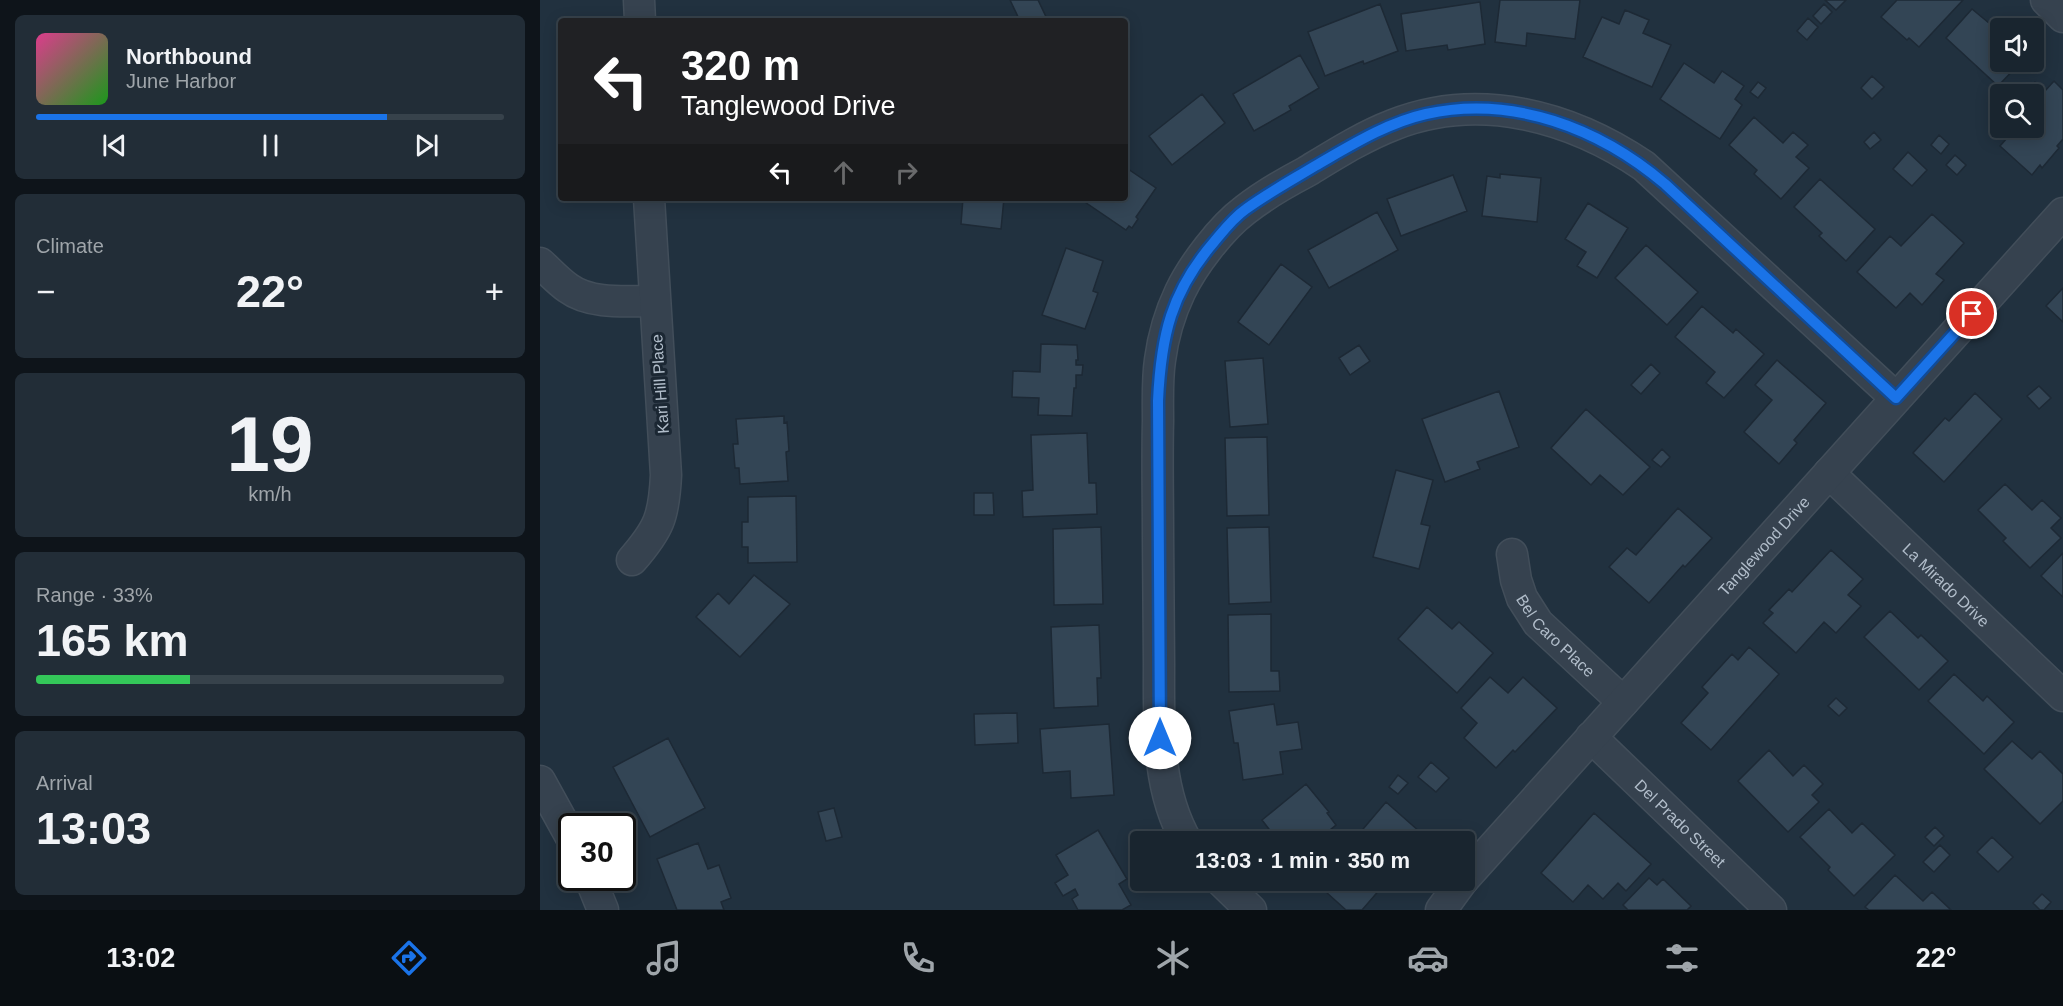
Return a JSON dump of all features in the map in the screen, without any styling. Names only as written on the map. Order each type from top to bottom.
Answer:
[{"type":"street","points":[[639,0],[640,18]]},
{"type":"street","points":[[2046,0],[2063,17]]},
{"type":"street","points":[[1182,831],[1171,807],[1160,738],[1157,462],[1160,363],[1163,344],[1174,304],[1181,288],[1193,271],[1229,224],[1244,210],[1285,184],[1362,140],[1393,125],[1424,114],[1473,108],[1506,110],[1557,121],[1599,138],[1644,166],[1896,398]]},
{"type":"street","name":"Kari Hill Place","points":[[632,560],[659,524],[664,504],[666,476],[649,201]]},
{"type":"street","name":"Tanglewood Drive","points":[[1475,867],[2063,213]]},
{"type":"street","points":[[540,263],[569,289],[589,297],[615,301],[654,301]]},
{"type":"street","name":"La Mirado Drive","points":[[1829,473],[2063,696]]},
{"type":"street","name":"Bel Caro Place","points":[[1512,554],[1516,580],[1522,598],[1538,624],[1623,702]]},
{"type":"street","name":"Del Prado Street","points":[[1591,737],[1772,910]]},
{"type":"street","points":[[540,781],[558,814]]},
{"type":"street","points":[[595,891],[603,910]]},
{"type":"street","points":[[1231,891],[1251,910]]},
{"type":"street","name":"Tanglewood Drive","points":[[1441,910],[1455,891]]},
{"type":"building","points":[[1010,0],[1038,0],[1047,18],[1019,18]]},
{"type":"building","points":[[1500,0],[1580,0],[1575,39],[1527,33],[1526,46],[1495,42]]},
{"type":"building","points":[[1825,0],[1846,0],[1836,10]]},
{"type":"building","points":[[1897,0],[1963,0],[1919,47],[1909,38],[1907,40],[1881,17]]},
{"type":"building","points":[[1480,2],[1485,44],[1448,50],[1447,45],[1406,51],[1401,14]]},
{"type":"building","points":[[1380,4],[1398,51],[1364,64],[1363,61],[1325,76],[1308,32]]},
{"type":"building","points":[[1824,4],[1832,12],[1821,24],[1813,16]]},
{"type":"building","points":[[1972,9],[1990,24],[1990,72],[2011,72],[2000,84],[1996,84],[1946,38]]},
{"type":"building","points":[[1625,10],[1649,20],[1643,33],[1671,45],[1652,87],[1583,57],[1602,17],[1619,24]]},
{"type":"building","points":[[1808,18],[1818,27],[1807,40],[1797,31]]},
{"type":"building","points":[[1300,55],[1319,88],[1289,106],[1291,110],[1254,131],[1233,94]]},
{"type":"building","points":[[1684,63],[1714,83],[1722,71],[1744,86],[1735,99],[1742,105],[1720,139],[1660,99]]},
{"type":"building","points":[[1872,76],[1884,87],[1872,99],[1861,88]]},
{"type":"building","points":[[2054,81],[2063,90],[2063,139],[2057,146],[2059,148],[2042,168],[2040,165],[2032,175],[2000,146],[2007,138],[2044,138],[2045,91]]},
{"type":"building","points":[[1758,82],[1766,88],[1758,98],[1750,92]]},
{"type":"building","points":[[1202,94],[1225,123],[1172,165],[1149,136]]},
{"type":"building","points":[[1754,117],[1783,143],[1793,132],[1808,145],[1796,157],[1809,168],[1781,199],[1754,174],[1757,170],[1729,145]]},
{"type":"building","points":[[1874,132],[1881,140],[1870,149],[1864,142]]},
{"type":"building","points":[[1939,135],[1949,144],[1941,154],[1931,145]]},
{"type":"building","points":[[1908,152],[1927,170],[1912,186],[1893,169]]},
{"type":"building","points":[[1955,155],[1966,165],[1957,175],[1946,165]]},
{"type":"building","points":[[1128,169],[1156,188],[1136,217],[1138,219],[1132,228],[1129,226],[1126,230],[1083,201],[1128,201]]},
{"type":"building","points":[[1500,174],[1541,178],[1537,222],[1482,216],[1487,176],[1500,178]]},
{"type":"building","points":[[1453,175],[1467,211],[1401,236],[1387,199]]},
{"type":"building","points":[[1820,179],[1875,229],[1846,261],[1819,236],[1822,233],[1794,207]]},
{"type":"building","points":[[963,201],[1004,201],[1001,229],[961,224]]},
{"type":"building","points":[[1588,203],[1628,228],[1597,278],[1577,266],[1586,252],[1565,239]]},
{"type":"building","points":[[1377,212],[1398,250],[1329,288],[1308,250]]},
{"type":"building","points":[[1932,214],[1964,243],[1936,274],[1944,280],[1922,305],[1910,293],[1896,308],[1857,272],[1890,236],[1901,246]]},
{"type":"building","points":[[1646,245],[1698,292],[1667,325],[1615,278]]},
{"type":"building","points":[[1066,248],[1103,261],[1093,291],[1098,293],[1085,329],[1042,315]]},
{"type":"building","points":[[1281,264],[1312,287],[1269,345],[1238,322]]},
{"type":"building","points":[[2063,288],[2063,322],[2046,306]]},
{"type":"building","points":[[1702,306],[1733,333],[1736,329],[1764,354],[1724,398],[1706,383],[1715,372],[1675,337]]},
{"type":"building","points":[[1041,344],[1077,345],[1076,365],[1083,365],[1082,375],[1076,375],[1072,416],[1038,415],[1039,398],[1012,397],[1013,371],[1040,372]]},
{"type":"building","points":[[1359,345],[1370,361],[1350,375],[1339,358]]},
{"type":"building","points":[[1263,358],[1268,424],[1230,427],[1225,361]]},
{"type":"building","points":[[1777,360],[1826,403],[1794,440],[1797,443],[1779,464],[1744,432],[1772,400],[1755,385]]},
{"type":"building","points":[[1651,364],[1660,373],[1641,394],[1631,385]]},
{"type":"building","points":[[2039,386],[2051,398],[2039,409],[2027,396]]},
{"type":"building","points":[[1499,391],[1519,447],[1477,462],[1480,469],[1445,482],[1422,419]]},
{"type":"building","points":[[1975,393],[2002,419],[1944,482],[1913,453],[1945,418],[1949,421]]},
{"type":"building","points":[[1586,409],[1650,467],[1623,495],[1600,475],[1591,485],[1551,448]]},
{"type":"building","points":[[784,416],[784,423],[787,422],[789,451],[786,452],[788,481],[740,484],[739,468],[735,468],[733,444],[738,444],[736,419]]},
{"type":"building","points":[[1087,433],[1089,483],[1096,483],[1097,514],[1023,517],[1022,491],[1033,490],[1031,435]]},
{"type":"building","points":[[1267,437],[1269,515],[1227,516],[1225,438]]},
{"type":"building","points":[[1662,449],[1670,457],[1661,467],[1652,460]]},
{"type":"building","points":[[1396,470],[1433,480],[1421,524],[1430,526],[1419,569],[1373,557]]},
{"type":"building","points":[[2005,484],[2032,510],[2042,500],[2061,518],[2051,528],[2061,538],[2030,568],[2003,541],[2006,538],[1978,510]]},
{"type":"building","points":[[974,493],[993,493],[994,515],[974,515]]},
{"type":"building","points":[[796,496],[797,562],[748,563],[748,547],[742,547],[742,522],[748,522],[748,497]]},
{"type":"building","points":[[1678,508],[1712,538],[1685,567],[1683,565],[1649,603],[1609,567],[1627,548],[1636,555]]},
{"type":"building","points":[[1101,527],[1103,604],[1054,605],[1053,529]]},
{"type":"building","points":[[1269,527],[1271,602],[1229,604],[1227,528]]},
{"type":"building","points":[[1831,550],[1863,579],[1848,595],[1861,606],[1836,633],[1824,622],[1796,653],[1763,623],[1773,613],[1769,610],[1789,589],[1792,592]]},
{"type":"building","points":[[2063,553],[2063,597],[2041,576]]},
{"type":"building","points":[[754,575],[790,604],[740,657],[696,617],[718,593],[729,604]]},
{"type":"building","points":[[1427,607],[1452,629],[1459,622],[1493,653],[1457,693],[1398,639]]},
{"type":"building","points":[[1890,611],[1918,638],[1921,635],[1948,661],[1919,690],[1864,637]]},
{"type":"building","points":[[1271,614],[1271,671],[1279,671],[1280,691],[1229,692],[1228,615]]},
{"type":"building","points":[[1099,625],[1101,678],[1097,678],[1098,706],[1054,708],[1051,627]]},
{"type":"building","points":[[1749,647],[1779,674],[1711,750],[1681,723],[1708,693],[1702,687],[1732,654],[1738,660]]},
{"type":"building","points":[[1954,674],[1983,701],[1987,696],[2014,722],[1984,754],[1928,701]]},
{"type":"building","points":[[1490,677],[1508,693],[1523,677],[1557,708],[1515,752],[1513,750],[1496,768],[1464,738],[1477,723],[1461,708]]},
{"type":"building","points":[[1836,698],[1847,708],[1839,716],[1828,706]]},
{"type":"building","points":[[1274,704],[1277,725],[1298,722],[1302,749],[1280,752],[1283,774],[1243,780],[1238,743],[1234,743],[1229,711]]},
{"type":"building","points":[[1017,713],[1018,743],[975,745],[974,714]]},
{"type":"building","points":[[1109,724],[1114,795],[1071,798],[1070,771],[1043,773],[1040,729]]},
{"type":"building","points":[[668,738],[705,808],[650,837],[613,767]]},
{"type":"building","points":[[2012,741],[2032,759],[2040,751],[2063,774],[2063,801],[2040,824],[1984,769]]},
{"type":"building","points":[[1769,750],[1793,776],[1804,765],[1823,784],[1812,795],[1819,802],[1788,832],[1738,781]]},
{"type":"building","points":[[1431,762],[1449,778],[1436,792],[1418,777]]},
{"type":"building","points":[[1398,775],[1408,783],[1398,794],[1389,787]]},
{"type":"building","points":[[1306,784],[1329,812],[1327,813],[1336,825],[1329,831],[1270,831],[1262,820]]},
{"type":"building","points":[[1386,802],[1419,831],[1361,831]]},
{"type":"building","points":[[834,808],[842,837],[826,841],[818,812]]},
{"type":"building","points":[[1829,809],[1852,833],[1862,823],[1895,855],[1854,896],[1828,870],[1830,867],[1800,837]]},
{"type":"building","points":[[1594,813],[1651,864],[1626,891],[1618,883],[1603,899],[1588,885],[1573,902],[1541,873]]},
{"type":"building","points":[[1935,827],[1944,836],[1934,846],[1925,837]]},
{"type":"building","points":[[1098,830],[1127,879],[1119,884],[1131,905],[1122,910],[1078,910],[1072,899],[1078,895],[1075,889],[1063,896],[1055,883],[1068,875],[1056,855]]},
{"type":"building","points":[[1992,837],[2013,857],[1998,872],[1977,852]]},
{"type":"building","points":[[698,843],[708,869],[719,865],[731,898],[721,902],[724,910],[677,910],[657,859]]},
{"type":"building","points":[[1940,845],[1950,855],[1934,872],[1923,862]]},
{"type":"building","points":[[1895,875],[1923,901],[1932,892],[1951,910],[1869,910],[1865,907]]},
{"type":"building","points":[[1649,878],[1657,885],[1663,879],[1691,906],[1687,910],[1628,910],[1623,905]]},
{"type":"building","points":[[1325,891],[1378,891],[1362,910],[1346,910]]},
{"type":"building","points":[[2042,894],[2051,902],[2044,910],[2040,910],[2033,903]]},
{"type":"route","points":[[1160,738],[1158,401],[1163,344],[1174,304],[1181,288],[1209,248],[1244,210],[1362,140],[1393,125],[1424,114],[1473,108],[1506,110],[1557,121],[1599,138],[1644,166],[1665,184],[1896,398],[1972,314]]}]
